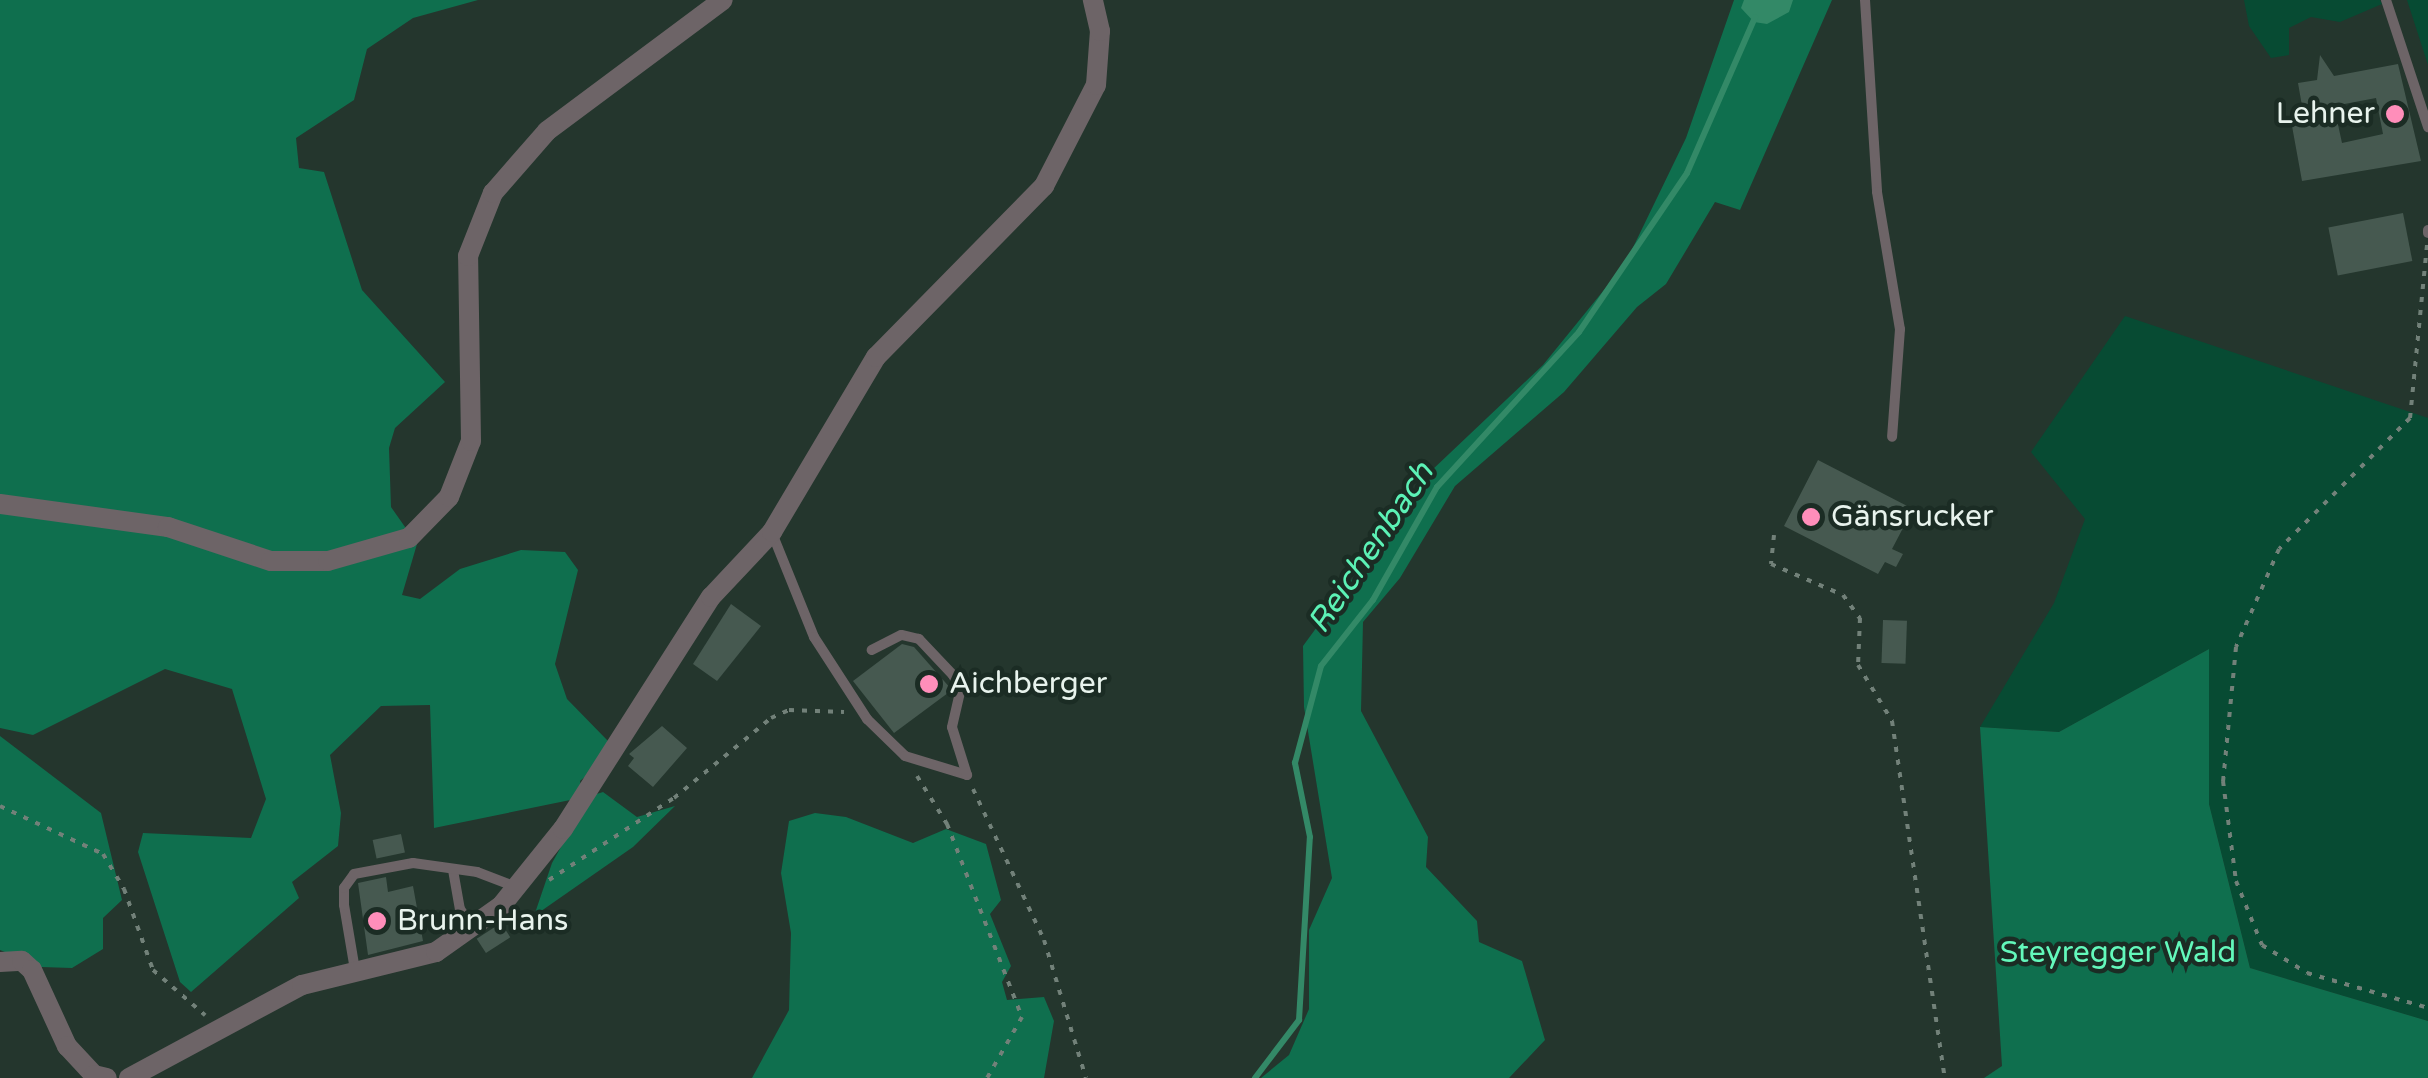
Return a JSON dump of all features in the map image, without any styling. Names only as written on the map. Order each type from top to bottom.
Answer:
[{"type":"street","points":[[0,504],[168,527],[270,561],[328,561],[409,538],[448,497],[472,442],[468,256],[493,192],[547,131],[723,0]]},
{"type":"street","points":[[129,1078],[183,1054],[218,1028],[284,993],[355,970],[426,956],[473,928],[517,887],[600,774],[711,597],[772,532],[876,357],[1017,217],[1067,149],[1096,86],[1100,32],[1093,0]]},
{"type":"street","points":[[0,962],[22,961],[32,970],[67,1046],[94,1075],[107,1078]]},
{"type":"lane","points":[[1865,0],[1877,192],[1900,329],[1892,437]]},
{"type":"lane","points":[[2386,0],[2428,128]]},
{"type":"lane","points":[[772,532],[814,637],[866,716],[905,756],[967,775]]},
{"type":"lane","points":[[872,650],[901,635],[919,639],[954,675],[962,689],[952,728],[967,775]]},
{"type":"lane","points":[[355,970],[344,904],[344,888],[354,874],[412,863],[517,887]]},
{"type":"lane","points":[[453,870],[460,909],[473,928]]},
{"type":"path","points":[[2428,232],[2410,418],[2279,549],[2236,647],[2223,781],[2236,881],[2262,946],[2306,973],[2428,1008]]},
{"type":"path","points":[[1774,534],[1771,564],[1843,594],[1860,618],[1858,665],[1892,721],[1945,1078]]},
{"type":"path","points":[[542,884],[674,798],[771,718],[813,709],[866,716]]},
{"type":"path","points":[[905,756],[947,824],[1022,1017],[987,1078]]},
{"type":"path","points":[[967,775],[1044,940],[1086,1078]]},
{"type":"path","points":[[0,806],[103,854],[124,889],[153,970],[218,1028]]},
{"type":"shaded area","points":[[1744,0],[1793,0],[1789,12],[1767,24],[1754,22],[1741,8]]},
{"type":"shaded area","points":[[2244,0],[2380,0],[2382,4],[2340,22],[2311,17],[2289,28],[2289,55],[2271,58],[2249,26]]},
{"type":"shaded area","points":[[2407,0],[2428,0],[2428,65]]},
{"type":"shaded area","points":[[2125,316],[2428,418],[2428,1021],[2250,968],[2209,804],[2209,649],[2059,732],[1980,727],[2054,603],[2085,519],[2031,452]]},
{"type":"green space","points":[[0,0],[478,0],[413,18],[367,49],[354,100],[296,138],[299,168],[324,172],[362,290],[445,382],[395,428],[389,448],[391,507],[417,544],[402,595],[420,599],[460,569],[521,550],[565,552],[578,570],[555,664],[567,699],[608,741],[597,767],[580,781],[584,798],[603,792],[637,817],[675,806],[633,847],[534,916],[552,863],[586,802],[580,798],[434,828],[430,705],[381,706],[330,755],[341,813],[338,846],[292,882],[299,898],[191,992],[180,982],[138,852],[143,833],[251,838],[266,799],[232,689],[165,669],[33,735],[0,728]]},
{"type":"green space","points":[[1734,0],[1832,0],[1740,210],[1715,202],[1666,284],[1637,307],[1564,392],[1455,486],[1400,578],[1363,622],[1361,711],[1428,837],[1426,867],[1477,921],[1479,942],[1522,961],[1545,1040],[1509,1078],[1261,1078],[1289,1055],[1309,1009],[1309,930],[1332,878],[1304,707],[1303,646],[1431,471],[1543,365],[1625,264],[1686,138]]},
{"type":"green space","name":"Steyregger Wald","points":[[2209,649],[2209,804],[2250,968],[2428,1021],[2428,1078],[1984,1078],[2002,1066],[1980,727],[2059,732]]},
{"type":"green space","points":[[0,736],[101,813],[122,900],[103,918],[103,949],[72,968],[41,967],[0,950]]},
{"type":"green space","points":[[815,813],[846,817],[913,843],[946,829],[986,844],[1001,900],[990,914],[1011,966],[1002,982],[1007,1000],[1044,997],[1054,1021],[1044,1078],[752,1078],[789,1010],[791,933],[781,873],[789,821]]},
{"type":"building","name":"Lehner","points":[[2320,55],[2334,76],[2398,64],[2421,161],[2302,181],[2292,126],[2305,123],[2298,83],[2317,80]],"holes":[[[2376,98],[2383,134],[2342,143],[2334,106]]]},
{"type":"building","points":[[2403,213],[2412,261],[2338,276],[2328,228]]},
{"type":"building","name":"Gänsrucker","points":[[1818,460],[1913,509],[1892,549],[1903,554],[1896,567],[1885,562],[1878,574],[1784,526]]},
{"type":"building","points":[[731,604],[761,626],[717,681],[693,664]]},
{"type":"building","points":[[1883,620],[1907,621],[1905,664],[1881,663]]},
{"type":"building","name":"Aichberger","points":[[902,644],[914,647],[952,690],[894,733],[853,681]]},
{"type":"building","points":[[662,726],[687,748],[653,787],[628,766],[634,758],[629,754]]},
{"type":"building","points":[[401,834],[405,853],[377,859],[373,840]]},
{"type":"building","name":"Brunn-Hans","points":[[386,877],[388,892],[413,886],[423,941],[368,955],[358,883]]},
{"type":"building","points":[[501,923],[510,937],[486,953],[477,939]]},
{"type":"waterway","name":"Reichenbach","points":[[1255,1078],[1299,1020],[1310,837],[1295,763],[1321,666],[1373,600],[1437,487],[1579,332],[1687,173],[1755,17]]},
{"type":"place","name":"Lehner","points":[[2395,114]]},
{"type":"place","name":"Gänsrucker","points":[[1811,517]]},
{"type":"place","name":"Aichberger","points":[[929,684]]},
{"type":"place","name":"Brunn-Hans","points":[[377,921]]}]
